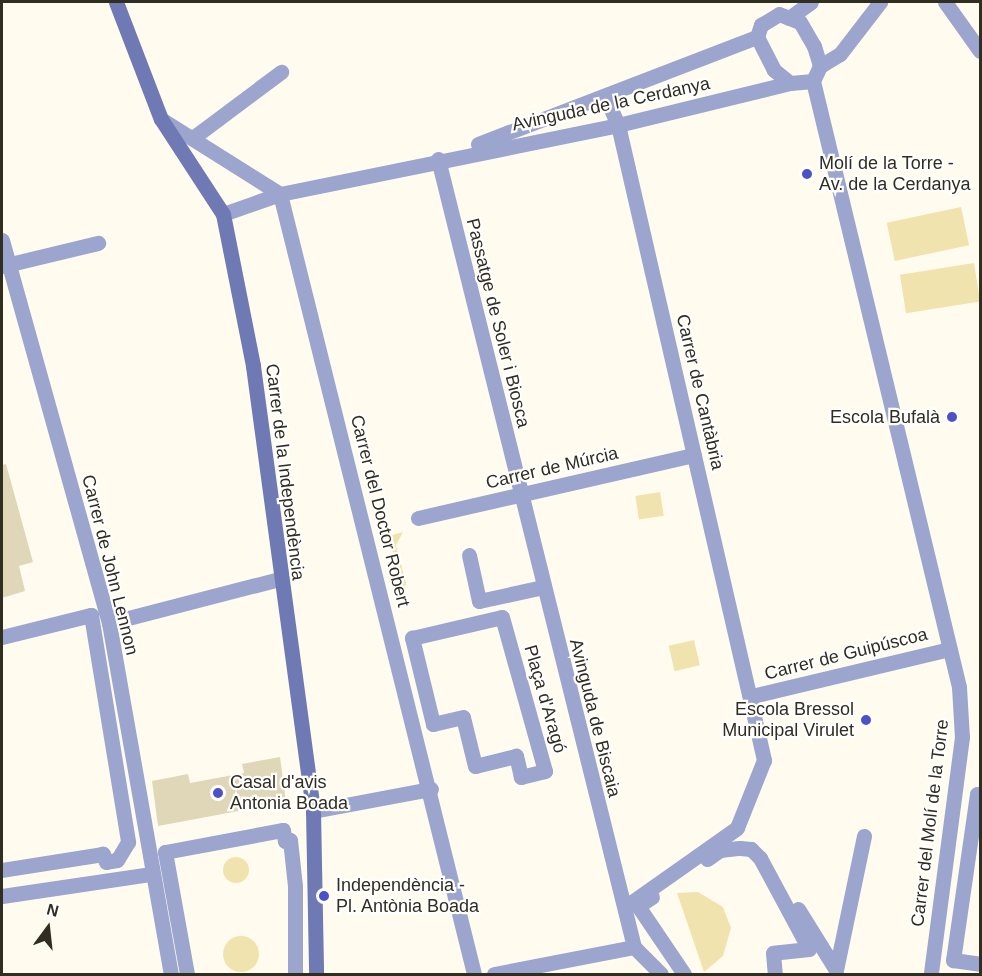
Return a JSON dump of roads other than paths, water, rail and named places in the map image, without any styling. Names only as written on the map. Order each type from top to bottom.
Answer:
[{"type":"street","name":"Carrer de la Independència","points":[[116,2],[161,119],[223,214],[253,366],[279,579],[313,811],[316,975]]},
{"type":"street","points":[[790,83],[774,70],[757,37],[761,25],[778,12],[811,2]]},
{"type":"street","points":[[813,81],[820,66],[840,54],[880,2]]},
{"type":"street","points":[[945,2],[981,51]]},
{"type":"street","points":[[778,12],[800,22],[820,66]]},
{"type":"street","name":"Avinguda de la Cerdanya","points":[[438,159],[606,98],[757,37]]},
{"type":"street","points":[[194,137],[281,72]]},
{"type":"street","name":"Avinguda de la Cerdanya","points":[[223,214],[280,194],[438,159],[618,125],[790,83],[813,81]]},
{"type":"street","name":"Carrer del Molí de la Torre","points":[[813,81],[959,687],[962,737],[931,975]]},
{"type":"street","name":"Carrer de Cantàbria","points":[[606,98],[618,125],[752,696],[764,760],[737,828]]},
{"type":"street","points":[[161,119],[194,137],[280,194]]},
{"type":"street","name":"Passatge de Soler i Biosca","points":[[438,159],[521,496]]},
{"type":"street","name":"Carrer del Doctor Robert","points":[[280,194],[431,789],[474,975]]},
{"type":"street","name":"Carrer de John Lennon","points":[[2,240],[6,265],[109,623],[171,975]]},
{"type":"street","points":[[6,265],[98,243]]},
{"type":"street","name":"Carrer de Múrcia","points":[[418,518],[521,496],[694,454]]},
{"type":"street","name":"Avinguda de Biscaia","points":[[521,496],[634,947]]},
{"type":"street","points":[[469,555],[479,601],[543,587]]},
{"type":"street","points":[[109,623],[279,579]]},
{"type":"street","points":[[2,637],[91,615],[128,842],[117,860],[106,862],[103,854],[2,870]]},
{"type":"street","name":"Plaça d'Aragó","points":[[502,617],[546,771],[521,777],[516,756],[475,766],[463,717],[433,724],[412,638],[502,617]]},
{"type":"street","name":"Carrer de Guipúscoa","points":[[752,696],[949,649]]},
{"type":"street","points":[[313,811],[431,789]]},
{"type":"street","points":[[981,795],[977,794],[953,960],[981,964]]},
{"type":"street","points":[[625,907],[737,828],[764,853],[836,970],[864,836]]},
{"type":"street","points":[[187,975],[165,852],[283,830],[285,841],[290,840],[295,886],[295,975]]},
{"type":"street","points":[[684,975],[638,906],[720,850],[740,848],[751,849],[760,858],[809,949],[773,953],[775,975]]},
{"type":"street","points":[[2,896],[152,874]]},
{"type":"street","points":[[494,975],[634,947],[661,975]]},
{"type":"place","name":"Molí de la Torre - Av. de la Cerdanya","points":[[807,174]]},
{"type":"place","name":"Escola Bufalà","points":[[952,417]]},
{"type":"place","name":"Escola Bressol Municipal Virulet","points":[[866,720]]},
{"type":"place","name":"Casal d'avis Antonia Boada","points":[[218,793]]},
{"type":"place","name":"Independència - Pl. Antònia Boada","points":[[324,896]]}]
